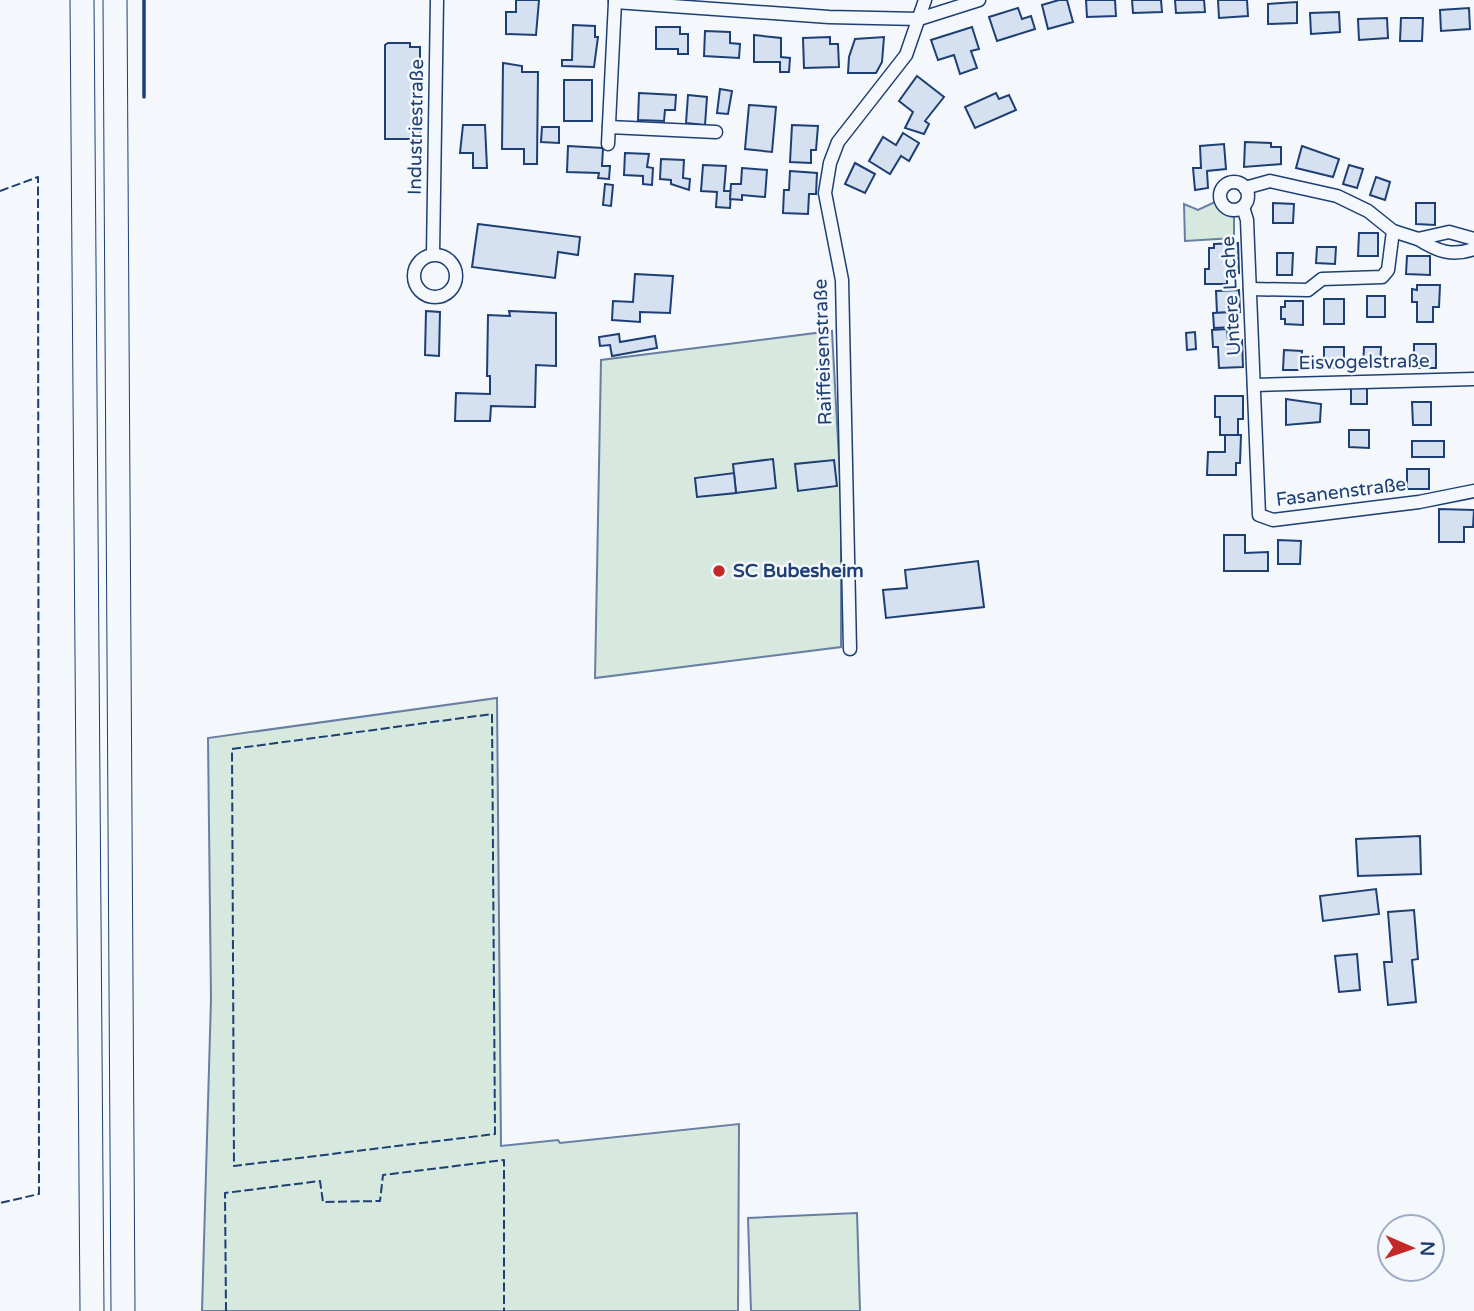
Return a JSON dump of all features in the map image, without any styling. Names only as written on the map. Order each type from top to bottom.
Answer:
[{"type":"highway","points":[[82,0],[92,1311]]},
{"type":"highway","points":[[115,0],[123,1311]]},
{"type":"street","name":"Industriestraße","points":[[433,254],[436,0]]},
{"type":"street","points":[[793,0],[793,14]]},
{"type":"street","name":"Raiffeisenstraße","points":[[850,649],[842,280],[825,193],[830,163],[838,142],[906,55],[925,0]]},
{"type":"street","points":[[608,144],[615,1],[793,14],[919,19],[979,0]]},
{"type":"street","points":[[609,127],[716,132]]},
{"type":"street","name":"Untere Lache","points":[[1245,188],[1270,181],[1337,196],[1368,211],[1393,231],[1418,239],[1449,232],[1474,239]]},
{"type":"street","name":"Untere Lache","points":[[1244,207],[1235,211],[1226,208],[1220,196],[1223,188],[1230,183],[1238,183],[1245,188],[1248,196],[1244,207],[1254,384]]},
{"type":"street","points":[[1250,289],[1308,290],[1322,279],[1382,277],[1388,270],[1393,231]]},
{"type":"street","points":[[1418,239],[1436,251],[1474,249]]},
{"type":"street","name":"Eisvogelstraße","points":[[1254,384],[1474,379]]},
{"type":"street","name":"Fasanenstraße","points":[[1254,384],[1259,515],[1265,520],[1419,502],[1474,491]]},
{"type":"shaded area","points":[[1217,201],[1226,214],[1234,217],[1234,238],[1185,241],[1184,204],[1198,210]]},
{"type":"shaded area","name":"SC Bubesheim","points":[[832,331],[841,496],[841,647],[595,678],[601,360]]},
{"type":"shaded area","points":[[497,698],[501,1146],[558,1140],[560,1143],[739,1124],[738,1311],[202,1311],[211,999],[208,738]]},
{"type":"shaded area","points":[[857,1213],[860,1311],[751,1311],[748,1218]]},
{"type":"building","points":[[516,0],[539,0],[536,35],[506,34],[506,12],[516,12]]},
{"type":"building","points":[[1067,0],[1073,22],[1048,29],[1042,5]]},
{"type":"building","points":[[1086,0],[1115,0],[1116,16],[1087,17]]},
{"type":"building","points":[[1132,0],[1161,0],[1162,12],[1133,13]]},
{"type":"building","points":[[1175,0],[1204,0],[1205,12],[1176,13]]},
{"type":"building","points":[[1218,0],[1247,0],[1248,16],[1219,18]]},
{"type":"building","points":[[1297,2],[1297,23],[1268,24],[1268,4]]},
{"type":"building","points":[[1018,8],[1022,19],[1031,16],[1035,29],[997,41],[989,17]]},
{"type":"building","points":[[1469,8],[1470,29],[1441,31],[1440,10]]},
{"type":"building","points":[[1339,12],[1340,32],[1311,34],[1310,13]]},
{"type":"building","points":[[1387,18],[1388,38],[1359,40],[1358,19]]},
{"type":"building","points":[[1401,18],[1423,18],[1422,41],[1400,41]]},
{"type":"building","points":[[573,25],[595,26],[595,37],[598,37],[594,67],[562,66],[562,60],[572,60]]},
{"type":"building","points":[[656,27],[680,27],[680,34],[688,34],[688,54],[678,54],[678,49],[656,49]]},
{"type":"building","points":[[972,27],[979,49],[971,51],[977,68],[960,74],[954,55],[938,60],[931,40]]},
{"type":"building","points":[[705,31],[730,32],[730,43],[740,44],[739,58],[704,56]]},
{"type":"building","points":[[754,35],[781,38],[781,57],[790,58],[789,72],[780,72],[780,62],[754,62]]},
{"type":"building","points":[[830,37],[830,44],[838,44],[839,67],[804,68],[803,38]]},
{"type":"building","points":[[884,37],[882,62],[876,73],[848,73],[849,57],[855,39]]},
{"type":"building","points":[[410,43],[410,47],[420,47],[420,66],[414,66],[413,88],[420,88],[420,139],[385,139],[385,45]]},
{"type":"building","points":[[503,63],[522,66],[522,72],[538,72],[537,164],[524,164],[524,149],[502,149]]},
{"type":"building","points":[[917,76],[944,97],[925,121],[929,124],[924,134],[905,128],[913,112],[899,101]]},
{"type":"building","points":[[564,80],[592,80],[592,121],[564,121]]},
{"type":"building","points":[[720,89],[732,91],[728,114],[717,113]]},
{"type":"building","points":[[639,93],[676,95],[675,110],[665,110],[664,121],[638,120]]},
{"type":"building","points":[[996,93],[999,99],[1009,95],[1016,110],[975,128],[965,107]]},
{"type":"building","points":[[688,95],[707,97],[705,125],[686,123]]},
{"type":"building","points":[[749,105],[776,107],[772,152],[745,149]]},
{"type":"building","points":[[463,125],[485,125],[487,168],[473,168],[473,153],[460,153]]},
{"type":"building","points":[[792,125],[818,126],[816,150],[811,150],[811,163],[790,162]]},
{"type":"building","points":[[542,127],[559,127],[559,143],[541,142]]},
{"type":"building","points":[[903,133],[919,143],[909,161],[901,156],[890,174],[869,161],[883,137],[896,145]]},
{"type":"building","points":[[1245,142],[1271,143],[1271,147],[1281,147],[1281,164],[1244,167]]},
{"type":"building","points":[[1224,144],[1226,169],[1207,171],[1208,188],[1195,190],[1193,168],[1201,168],[1200,146]]},
{"type":"building","points":[[568,146],[603,148],[602,166],[610,166],[609,179],[598,178],[599,173],[567,172]]},
{"type":"building","points":[[1302,146],[1339,159],[1333,177],[1296,168]]},
{"type":"building","points":[[625,153],[649,154],[647,167],[653,168],[652,185],[643,184],[643,176],[624,175]]},
{"type":"building","points":[[661,159],[684,160],[683,178],[690,179],[689,190],[671,184],[671,180],[660,179]]},
{"type":"building","points":[[855,163],[875,174],[865,193],[845,184]]},
{"type":"building","points":[[703,165],[726,166],[724,191],[731,191],[730,208],[716,207],[717,192],[701,191]]},
{"type":"building","points":[[1349,165],[1363,169],[1357,188],[1343,184]]},
{"type":"building","points":[[742,168],[767,170],[765,197],[742,195],[742,200],[730,199],[731,184],[741,184]]},
{"type":"building","points":[[790,171],[817,173],[816,194],[809,194],[808,214],[783,213],[784,190],[789,190]]},
{"type":"building","points":[[1376,177],[1390,182],[1385,200],[1370,195]]},
{"type":"building","points":[[605,184],[613,185],[611,206],[603,205]]},
{"type":"building","points":[[1273,203],[1294,204],[1293,223],[1273,223]]},
{"type":"building","points":[[1416,203],[1435,203],[1435,225],[1416,224]]},
{"type":"building","points":[[478,224],[580,237],[578,255],[558,252],[555,278],[472,267]]},
{"type":"building","points":[[1359,233],[1378,233],[1378,256],[1358,256]]},
{"type":"building","points":[[1238,243],[1239,273],[1227,274],[1227,284],[1205,284],[1205,269],[1209,269],[1209,248],[1214,248],[1214,244]]},
{"type":"building","points":[[1317,247],[1336,247],[1335,264],[1316,263]]},
{"type":"building","points":[[1277,253],[1293,253],[1292,275],[1277,275]]},
{"type":"building","points":[[1407,256],[1430,256],[1430,275],[1406,274]]},
{"type":"building","points":[[635,274],[673,276],[670,313],[640,312],[640,322],[612,320],[613,301],[633,302]]},
{"type":"building","points":[[1417,285],[1440,285],[1439,307],[1433,307],[1433,322],[1417,322],[1417,302],[1412,302],[1412,289],[1417,290]]},
{"type":"building","points":[[1239,290],[1240,312],[1217,313],[1216,291]]},
{"type":"building","points":[[1367,296],[1385,296],[1385,317],[1367,317]]},
{"type":"building","points":[[1324,299],[1344,299],[1344,324],[1324,324]]},
{"type":"building","points":[[1285,301],[1303,301],[1303,325],[1285,324],[1285,319],[1281,319],[1281,307],[1285,307]]},
{"type":"building","points":[[426,311],[440,312],[439,356],[425,355]]},
{"type":"building","points":[[509,311],[556,313],[556,366],[536,365],[535,407],[491,406],[490,421],[455,421],[456,393],[490,394],[490,376],[487,376],[488,315],[510,316]]},
{"type":"building","points":[[1233,312],[1234,327],[1214,328],[1213,313]]},
{"type":"building","points":[[1227,329],[1228,340],[1242,340],[1243,367],[1219,368],[1218,347],[1213,347],[1212,330]]},
{"type":"building","points":[[1195,332],[1196,349],[1187,350],[1186,333]]},
{"type":"building","points":[[619,334],[620,342],[655,336],[657,348],[612,356],[610,345],[600,346],[599,337]]},
{"type":"building","points":[[1414,344],[1436,344],[1436,368],[1414,368]]},
{"type":"building","points":[[1324,347],[1344,347],[1344,368],[1324,367]]},
{"type":"building","points":[[1364,347],[1381,347],[1380,368],[1363,368]]},
{"type":"building","points":[[1284,350],[1302,351],[1301,370],[1283,370]]},
{"type":"building","points":[[1351,388],[1367,388],[1367,404],[1351,404]]},
{"type":"building","points":[[1215,396],[1243,396],[1243,419],[1238,419],[1238,435],[1220,435],[1220,417],[1215,417]]},
{"type":"building","points":[[1286,399],[1321,404],[1320,422],[1286,425]]},
{"type":"building","points":[[1412,402],[1431,402],[1431,425],[1413,425]]},
{"type":"building","points":[[1349,430],[1369,430],[1369,448],[1349,447]]},
{"type":"building","points":[[1225,435],[1241,435],[1240,463],[1236,463],[1236,475],[1207,475],[1208,452],[1225,452]]},
{"type":"building","points":[[1412,441],[1444,441],[1444,457],[1412,457]]},
{"type":"building","points":[[773,459],[776,488],[736,493],[733,464]]},
{"type":"building","points":[[834,460],[837,486],[798,491],[795,464]]},
{"type":"building","points":[[1407,469],[1429,469],[1429,489],[1407,489]]},
{"type":"building","points":[[734,473],[736,493],[697,497],[695,478]]},
{"type":"building","points":[[1439,509],[1474,510],[1473,527],[1464,527],[1464,542],[1439,542]]},
{"type":"building","points":[[1224,535],[1245,535],[1245,553],[1268,552],[1268,571],[1224,571]]},
{"type":"building","points":[[1278,540],[1301,541],[1300,564],[1278,564]]},
{"type":"building","points":[[978,561],[984,607],[886,618],[883,590],[907,588],[905,570]]},
{"type":"building","points":[[1420,836],[1421,874],[1358,876],[1356,839]]},
{"type":"building","points":[[1376,889],[1379,914],[1323,921],[1320,896]]},
{"type":"building","points":[[1414,910],[1418,959],[1412,960],[1416,1002],[1388,1005],[1384,962],[1392,962],[1388,912]]},
{"type":"building","points":[[1357,954],[1360,990],[1339,992],[1335,956]]},
{"type":"fence","points":[[0,191],[38,177],[39,1194],[0,1203]]},
{"type":"fence","points":[[492,714],[495,1134],[234,1166],[232,749],[492,714]]},
{"type":"fence","points":[[226,1311],[225,1193],[320,1181],[323,1202],[380,1201],[383,1175],[504,1160],[504,1311]]},
{"type":"wall","points":[[144,0],[144,97]]},
{"type":"place","name":"SC Bubesheim","points":[[719,571]]}]
